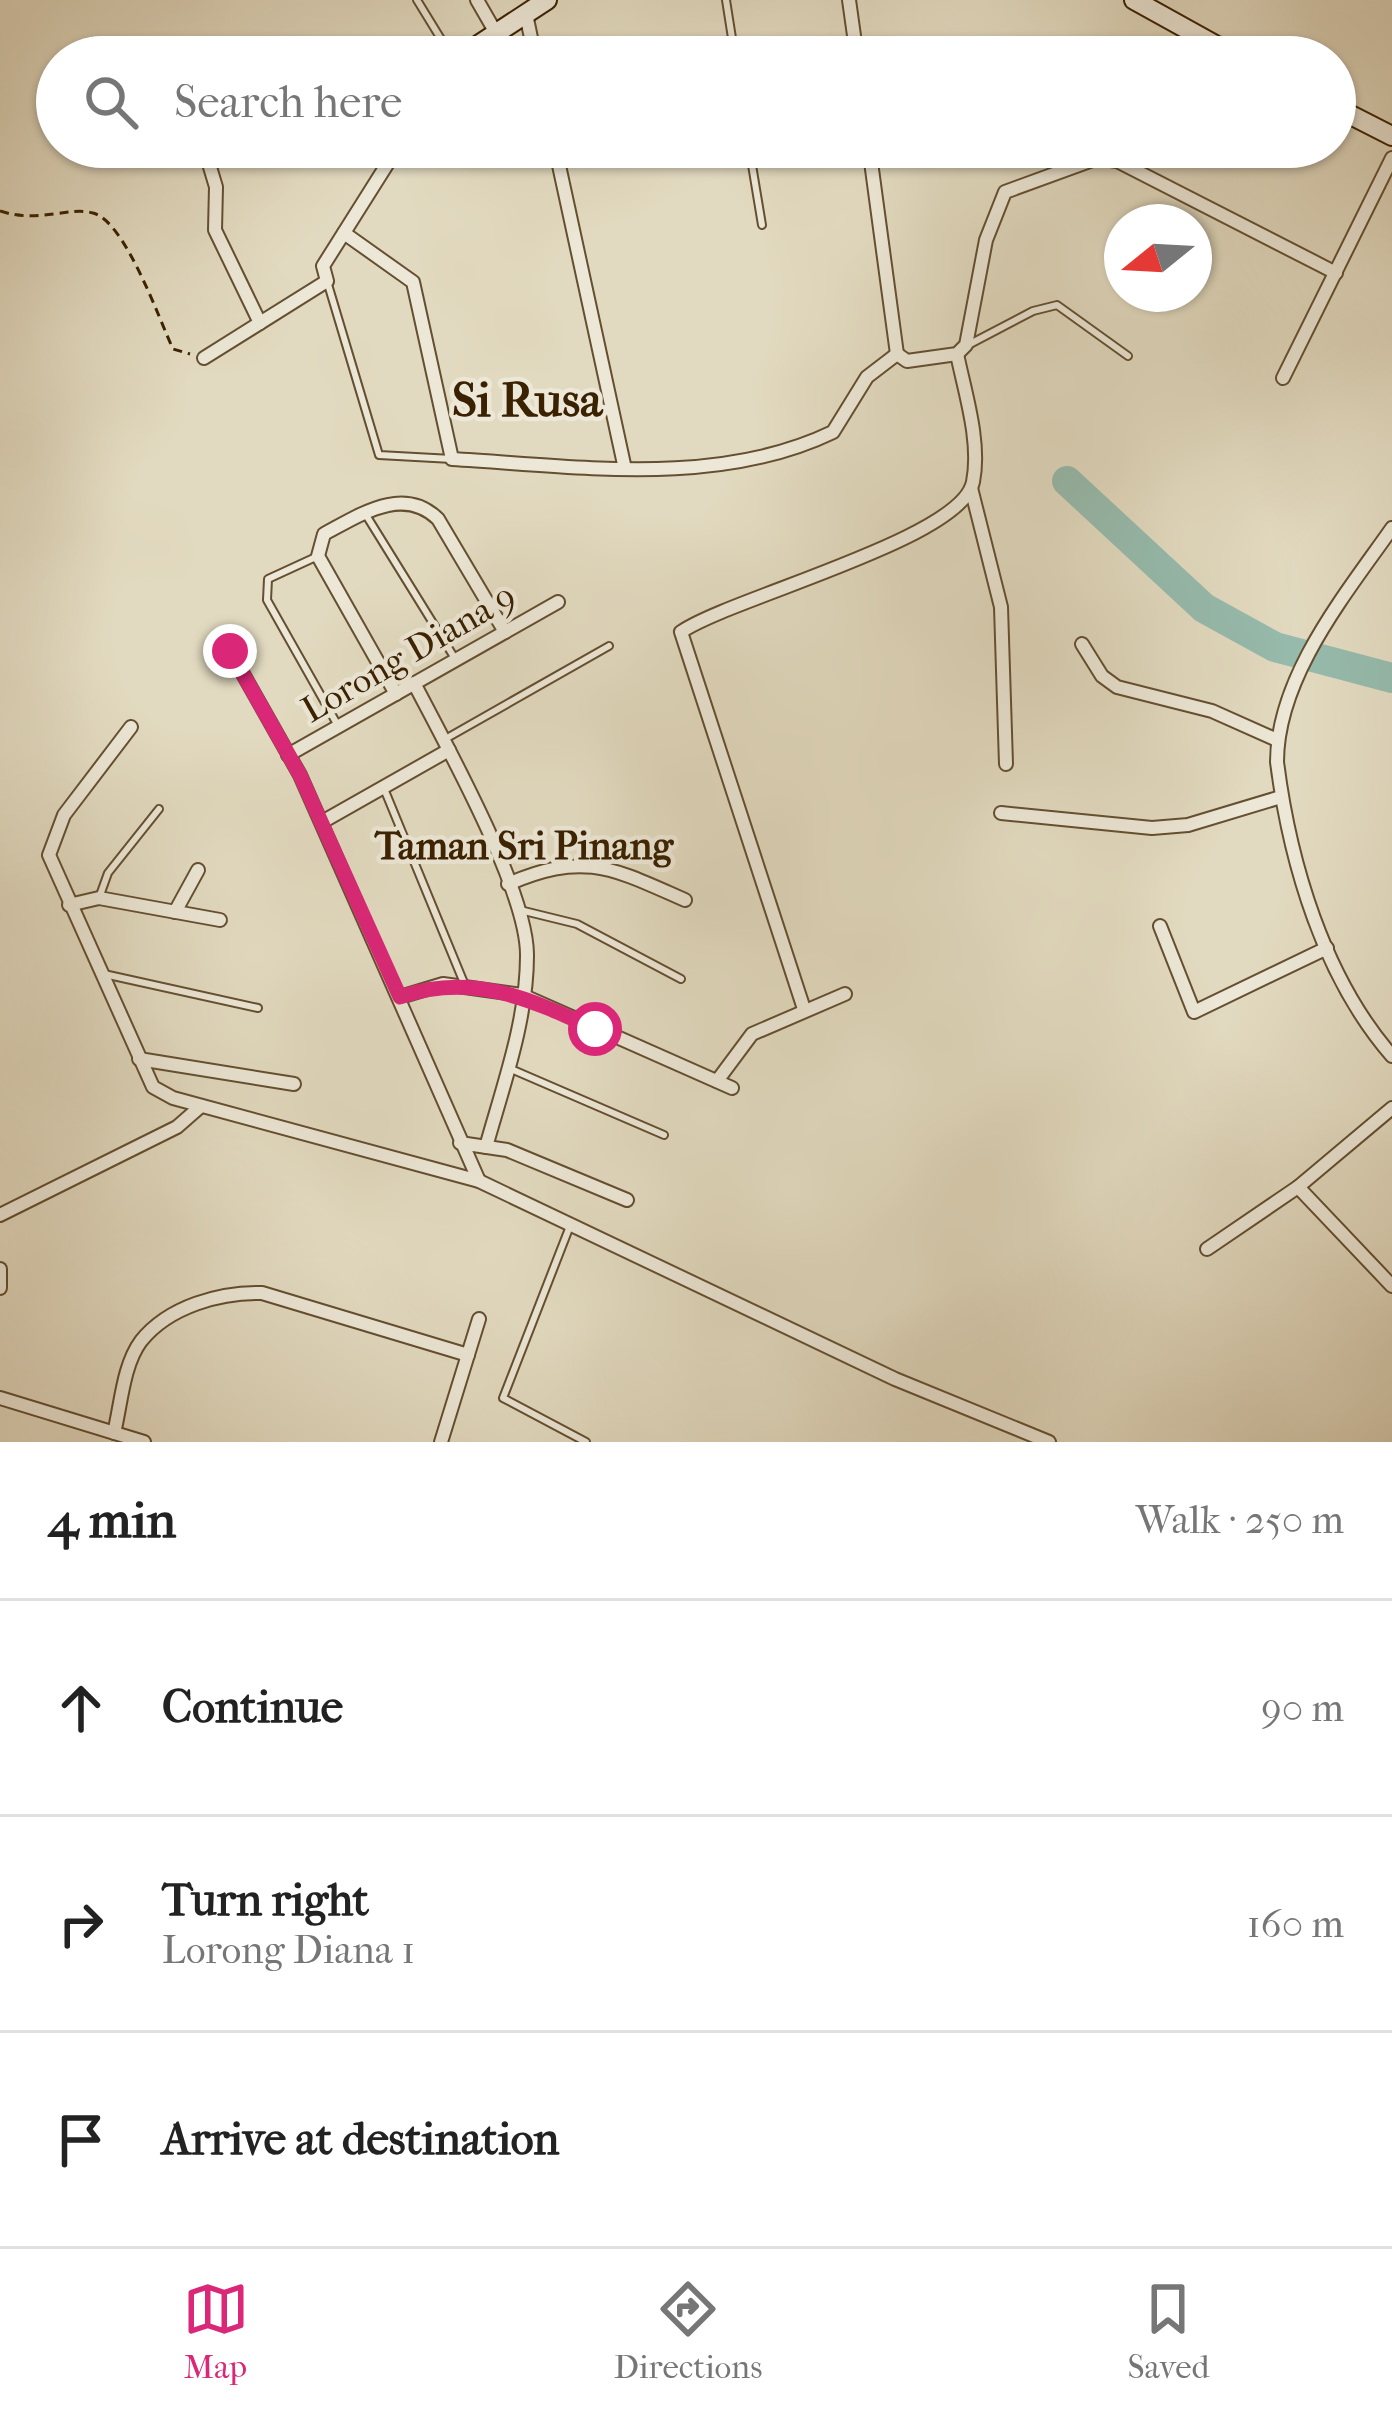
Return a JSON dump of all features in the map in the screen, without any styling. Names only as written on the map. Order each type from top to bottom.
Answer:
[{"type":"street","points":[[477,0],[496,33]]},
{"type":"street","points":[[849,0],[854,36]]},
{"type":"street","points":[[1134,0],[1199,36]]},
{"type":"street","points":[[491,36],[538,4]]},
{"type":"street","points":[[536,36],[538,4]]},
{"type":"street","points":[[1356,118],[1392,136]]},
{"type":"street","points":[[1282,378],[1392,158]]},
{"type":"street","points":[[210,168],[216,187],[215,230],[260,323]]},
{"type":"street","points":[[204,358],[327,281],[323,266],[385,168]]},
{"type":"street","points":[[560,168],[625,469]]},
{"type":"street","points":[[872,168],[897,354],[907,361],[962,350]]},
{"type":"street","points":[[1006,764],[1001,607],[971,488],[962,350],[986,240],[1004,192],[1070,168]]},
{"type":"street","points":[[1131,168],[1336,273]]},
{"type":"street","points":[[344,232],[413,282],[452,459],[625,469],[748,460],[833,432],[867,377],[897,354]]},
{"type":"street","points":[[804,1009],[681,632],[878,549],[959,506],[971,488]]},
{"type":"street","points":[[396,694],[318,556],[324,534],[398,501],[425,506],[438,519],[505,632]]},
{"type":"street","points":[[1392,528],[1297,679],[1277,740],[1282,796],[1327,948],[1358,1011],[1392,1056]]},
{"type":"street","name":"Lorong Diana 9","points":[[288,755],[558,602]]},
{"type":"street","points":[[1082,644],[1102,676],[1117,687],[1212,711],[1277,740]]},
{"type":"street","points":[[230,651],[322,822],[479,1181]]},
{"type":"street","points":[[414,683],[520,910],[528,959],[508,1068],[486,1147]]},
{"type":"street","points":[[131,727],[51,837],[49,855],[153,1087],[201,1106],[479,1181],[895,1378],[1049,1442]]},
{"type":"street","points":[[322,822],[446,745]]},
{"type":"street","points":[[1001,813],[1152,828],[1188,825],[1282,796]]},
{"type":"street","points":[[508,884],[549,866],[582,862],[612,868],[685,900]]},
{"type":"street","points":[[175,912],[198,870]]},
{"type":"street","points":[[69,905],[99,898],[220,920]]},
{"type":"street","points":[[1160,926],[1194,1012],[1327,948]]},
{"type":"street","points":[[400,997],[443,984],[522,995],[732,1088]]},
{"type":"street","points":[[717,1081],[752,1034],[845,994]]},
{"type":"street","points":[[140,1059],[294,1084]]},
{"type":"street","points":[[0,1215],[177,1126],[201,1106]]},
{"type":"street","points":[[1207,1250],[1298,1187],[1392,1108]]},
{"type":"street","points":[[460,1143],[507,1150],[627,1200]]},
{"type":"street","points":[[1298,1187],[1392,1286]]},
{"type":"street","points":[[0,1269],[0,1288]]},
{"type":"street","points":[[114,1433],[129,1366],[142,1340],[168,1320],[230,1292],[262,1293],[468,1355]]},
{"type":"street","points":[[441,1442],[479,1319]]},
{"type":"street","points":[[0,1398],[144,1442]]},
{"type":"lane","points":[[417,0],[442,36]]},
{"type":"lane","points":[[726,0],[732,36]]},
{"type":"lane","points":[[752,168],[762,225]]},
{"type":"lane","points":[[327,281],[379,455],[452,459]]},
{"type":"lane","points":[[962,350],[1033,310],[1057,305],[1128,356]]},
{"type":"lane","points":[[365,513],[455,660]]},
{"type":"lane","points":[[318,556],[268,579],[267,600],[338,727]]},
{"type":"lane","points":[[446,745],[609,646]]},
{"type":"lane","points":[[383,787],[465,986]]},
{"type":"lane","points":[[99,898],[108,873],[159,809]]},
{"type":"lane","points":[[520,910],[578,923],[681,979]]},
{"type":"lane","points":[[100,973],[258,1008]]},
{"type":"lane","points":[[508,1068],[664,1135]]},
{"type":"lane","points":[[570,1226],[503,1398],[586,1442]]},
{"type":"path","points":[[0,211],[48,219],[91,212],[106,219],[120,236],[173,350],[204,358]]},
{"type":"waterway","points":[[1067,481],[1204,608],[1275,647],[1392,678]]},
{"type":"district","name":"Si Rusa","points":[[527,399]]},
{"type":"district","name":"Taman Sri Pinang","points":[[524,845]]},
{"type":"route","points":[[230,651],[300,775],[400,997],[443,984],[475,986],[522,995],[595,1029]]}]
